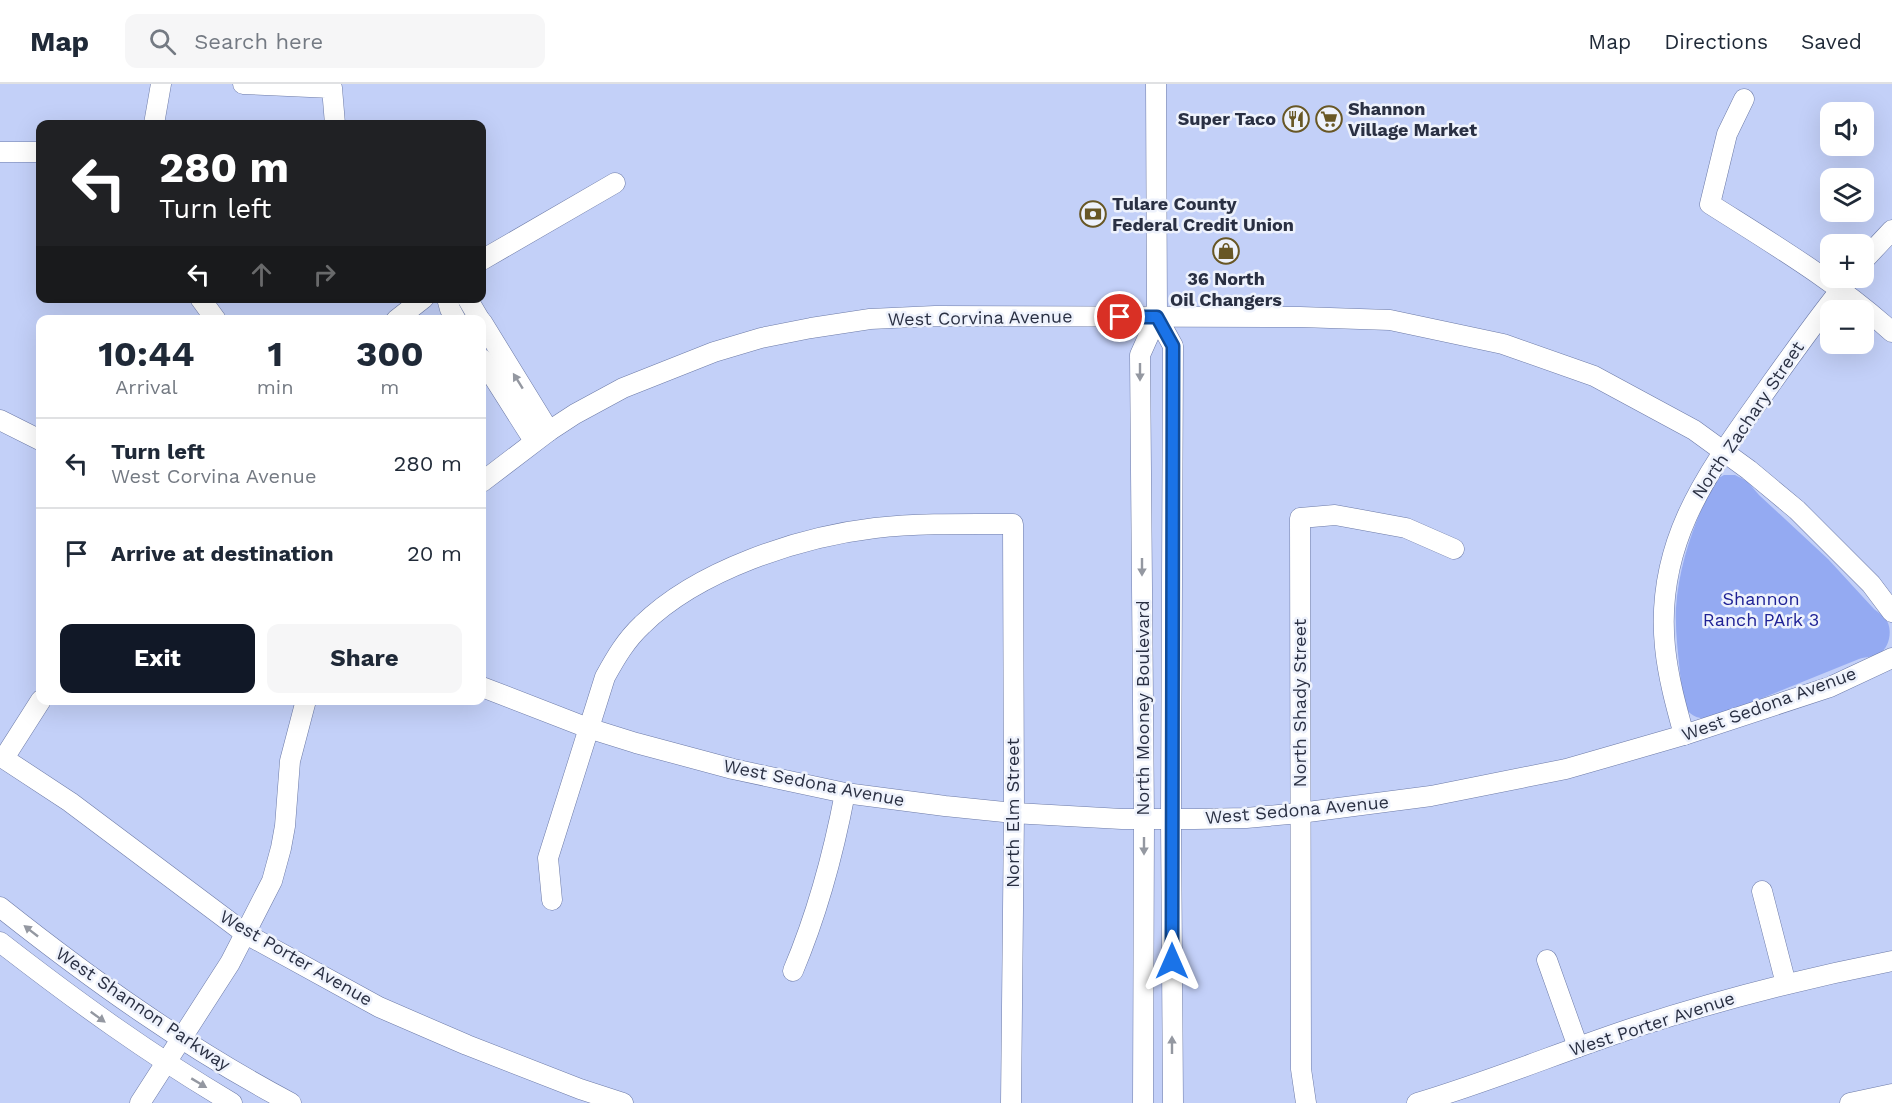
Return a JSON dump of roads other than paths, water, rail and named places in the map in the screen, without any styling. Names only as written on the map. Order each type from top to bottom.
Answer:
[{"type":"street","points":[[155,120],[161,84]]},
{"type":"street","points":[[243,84],[332,88],[335,120]]},
{"type":"street","name":"North Mooney Boulevard","points":[[1143,1103],[1144,820],[1140,355],[1157,317],[1156,84]]},
{"type":"street","points":[[1744,99],[1727,134],[1710,204],[1820,270]]},
{"type":"street","points":[[0,152],[36,152]]},
{"type":"street","points":[[486,258],[615,183]]},
{"type":"street","points":[[1874,249],[1892,230]]},
{"type":"street","name":"North Zachary Street","points":[[1684,735],[1670,681],[1665,645],[1664,614],[1668,575],[1676,541],[1689,508],[1724,451],[1842,288]]},
{"type":"street","points":[[1848,288],[1892,332]]},
{"type":"street","points":[[402,315],[418,303]]},
{"type":"street","name":"West Corvina Avenue","points":[[486,479],[541,436],[575,414],[624,388],[714,352],[761,338],[811,328],[870,319],[934,316],[1300,317],[1390,320],[1503,344],[1594,376],[1694,430],[1724,451],[1797,510],[1871,584],[1892,612]]},
{"type":"street","name":"North Mooney Boulevard","points":[[1157,317],[1173,346],[1171,819],[1173,1103]]},
{"type":"street","points":[[486,331],[541,436]]},
{"type":"street","points":[[486,364],[541,436]]},
{"type":"street","points":[[0,420],[36,438]]},
{"type":"street","name":"North Shady Street","points":[[1306,1103],[1301,1069],[1300,518],[1335,515],[1406,528],[1454,549]]},
{"type":"street","name":"North Elm Street","points":[[588,728],[605,677],[628,640],[663,607],[720,573],[776,551],[873,528],[911,525],[1013,524],[1014,813],[1011,1103]]},
{"type":"street","name":"West Sedona Avenue","points":[[486,689],[588,728],[684,757],[845,793],[1014,813],[1144,820],[1246,818],[1431,796],[1566,769],[1684,735],[1830,687],[1892,658]]},
{"type":"street","points":[[2,757],[38,705]]},
{"type":"street","points":[[140,1103],[230,963],[272,881],[285,826],[290,761],[305,705]]},
{"type":"street","points":[[552,900],[548,858],[588,728]]},
{"type":"street","name":"West Porter Avenue","points":[[2,757],[70,802],[246,934],[378,1007],[570,1085],[623,1103]]},
{"type":"street","points":[[793,971],[809,934],[829,872],[845,793]]},
{"type":"street","points":[[1762,891],[1786,984]]},
{"type":"street","name":"West Shannon Parkway","points":[[0,908],[76,967],[181,1038],[291,1103]]},
{"type":"street","name":"West Shannon Parkway","points":[[0,942],[77,1002],[165,1063],[232,1103]]},
{"type":"street","points":[[1547,960],[1578,1047]]},
{"type":"street","name":"West Porter Avenue","points":[[1417,1103],[1680,1014],[1786,984],[1892,961]]},
{"type":"street","points":[[1850,1103],[1892,1094]]},
{"type":"place","name":"Super Taco","points":[[1296,119]]},
{"type":"place","name":"Shannon Village Market","points":[[1329,119]]},
{"type":"place","name":"Tulare County Federal Credit Union","points":[[1093,214]]},
{"type":"place","name":"36 North Oil Changers","points":[[1226,251]]},
{"type":"park label","name":"Shannon Ranch PArk 3","points":[[1761,609]]}]
